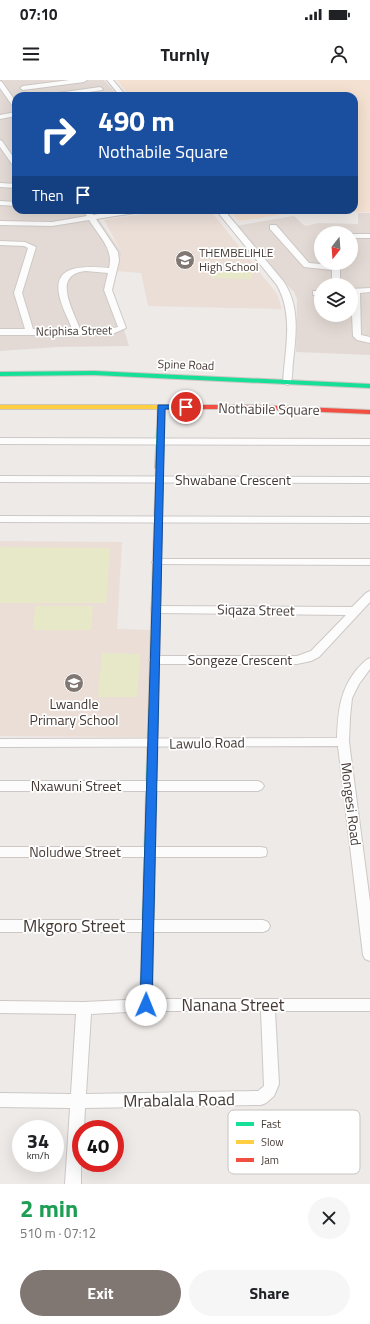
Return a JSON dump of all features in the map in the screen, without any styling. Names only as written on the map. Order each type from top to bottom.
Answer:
[{"type":"street","points":[[23,88],[65,81],[84,80]]},
{"type":"street","points":[[110,80],[120,92]]},
{"type":"street","points":[[65,81],[73,92]]},
{"type":"street","points":[[1,87],[12,104]]},
{"type":"street","points":[[85,92],[100,89]]},
{"type":"street","points":[[0,117],[12,115]]},
{"type":"street","points":[[0,142],[12,160]]},
{"type":"street","points":[[0,186],[12,186]]},
{"type":"street","points":[[0,203],[12,204]]},
{"type":"street","name":"Nciphisa Street","points":[[0,332],[110,332],[122,328],[108,290],[115,261],[114,252],[89,214]]},
{"type":"street","points":[[0,223],[52,224],[116,214]]},
{"type":"street","points":[[223,214],[281,284],[288,296],[292,312],[287,382]]},
{"type":"street","points":[[273,227],[307,265],[314,267]]},
{"type":"street","points":[[358,236],[370,236]]},
{"type":"street","points":[[0,243],[25,244],[32,247],[32,254],[18,293],[30,332]]},
{"type":"street","points":[[77,332],[63,294],[65,277],[70,272],[79,269],[112,271]]},
{"type":"street","points":[[358,291],[370,290]]},
{"type":"street","points":[[356,322],[358,336],[360,338],[370,340]]},
{"type":"street","name":"Spine Road","points":[[0,374],[94,373],[370,386]]},
{"type":"street","name":"Nothabile Square","points":[[0,407],[284,408],[370,412]]},
{"type":"street","points":[[146,1005],[161,407]]},
{"type":"street","points":[[0,441],[370,442]]},
{"type":"street","name":"Shwabane Crescent","points":[[0,479],[370,480]]},
{"type":"street","points":[[0,519],[370,520]]},
{"type":"street","points":[[157,562],[370,562]]},
{"type":"street","name":"Songeze Crescent","points":[[155,660],[298,660],[307,658],[315,654],[370,594]]},
{"type":"street","name":"Siqaza Street","points":[[156,609],[355,611]]},
{"type":"street","name":"Mongesi Road","points":[[370,662],[356,676],[346,696],[343,742],[370,955]]},
{"type":"street","name":"Lawulo Road","points":[[0,743],[153,744],[343,742]]},
{"type":"street","name":"Nxawuni Street","points":[[0,786],[258,786]]},
{"type":"street","name":"Noludwe Street","points":[[0,852],[262,852]]},
{"type":"street","name":"Mkgoro Street","points":[[0,926],[263,926]]},
{"type":"street","name":"Nanana Street","points":[[0,1007],[84,1008],[146,1005],[370,1005]]},
{"type":"street","name":"Mrabalala Road","points":[[0,1100],[78,1101],[261,1098],[269,1091],[272,1084],[268,1005]]},
{"type":"street","points":[[73,1184],[84,1008]]},
{"type":"shaded area","points":[[0,80],[104,80],[114,92],[12,92],[12,214],[95,214],[122,253],[111,286],[129,346],[58,347],[0,351]]},
{"type":"shaded area","points":[[358,213],[370,213],[370,355],[296,352],[297,299],[294,292],[272,270],[235,226],[294,216],[305,226],[318,223],[358,224]]},
{"type":"shaded area","name":"THEMBELIHLE High School","points":[[143,214],[213,214],[277,294],[282,309],[148,306],[141,273],[116,271],[122,253],[104,220]]},
{"type":"shaded area","name":"Lwandle Primary School","points":[[0,541],[122,542],[117,629],[150,630],[146,737],[0,736]]},
{"type":"green space","points":[[213,269],[252,269],[252,279],[212,278]]},
{"type":"green space","points":[[0,547],[110,548],[106,603],[0,603]]},
{"type":"green space","points":[[35,606],[93,606],[91,630],[33,630]]},
{"type":"green space","points":[[102,653],[140,654],[137,697],[98,697]]},
{"type":"sand","points":[[117,80],[370,80],[370,212],[358,212],[358,92],[127,92]]},
{"type":"sand","points":[[233,214],[286,214],[239,221]]},
{"type":"traffic: fast","points":[[0,374],[94,373],[370,386]]},
{"type":"traffic: fast","points":[[159,468],[161,407]]},
{"type":"traffic: fast","points":[[146,1005],[153,723]]},
{"type":"traffic: slow","points":[[0,407],[166,407]]},
{"type":"traffic: slow","points":[[153,723],[159,468]]},
{"type":"traffic: jam","points":[[166,407],[254,407],[370,412]]},
{"type":"place","name":"THEMBELIHLE High School","points":[[185,260]]},
{"type":"place","name":"Lwandle Primary School","points":[[74,683]]},
{"type":"route","points":[[146,1005],[161,407],[186,407]]}]
